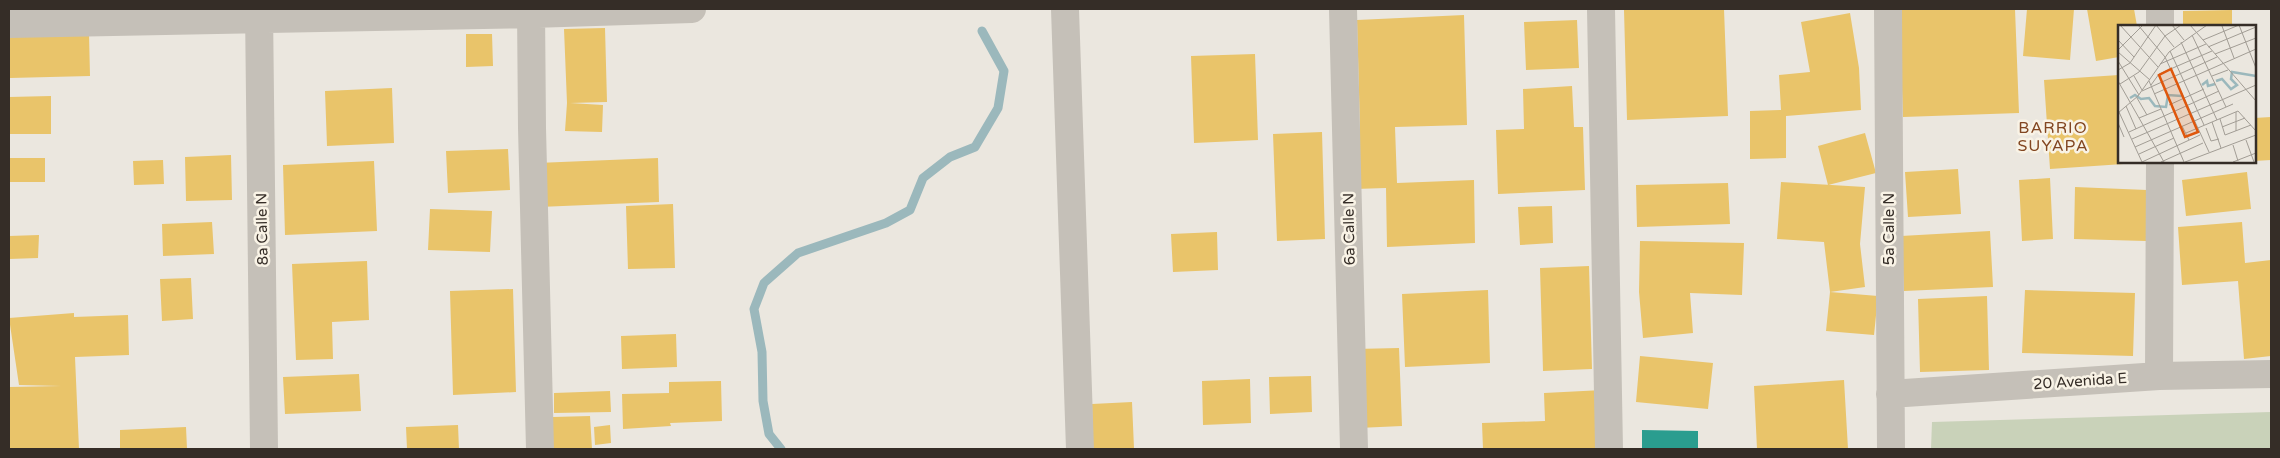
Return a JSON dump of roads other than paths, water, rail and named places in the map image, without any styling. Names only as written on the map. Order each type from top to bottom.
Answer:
[{"type":"street","points":[[9,24],[259,14],[692,9]]},
{"type":"street","points":[[1065,9],[1080,449]]},
{"type":"street","name":"6a Calle N","points":[[1343,9],[1354,449]]},
{"type":"street","points":[[1601,9],[1609,449]]},
{"type":"street","name":"5a Calle N","points":[[1888,9],[1891,449]]},
{"type":"street","points":[[2160,9],[2160,25]]},
{"type":"street","points":[[531,12],[540,449]]},
{"type":"street","name":"8a Calle N","points":[[259,14],[264,449]]},
{"type":"street","points":[[2159,376],[2160,162]]},
{"type":"street","name":"20 Avenida E","points":[[1890,394],[2159,376],[2271,374]]},
{"type":"waterway","points":[[781,449],[769,434],[763,401],[762,352],[754,309],[764,283],[798,253],[886,223],[910,210],[923,178],[950,157],[975,147],[998,108],[1004,71],[982,31]]},
{"type":"district","name":"BARRIO SUYAPA","points":[[2053,136]]}]
